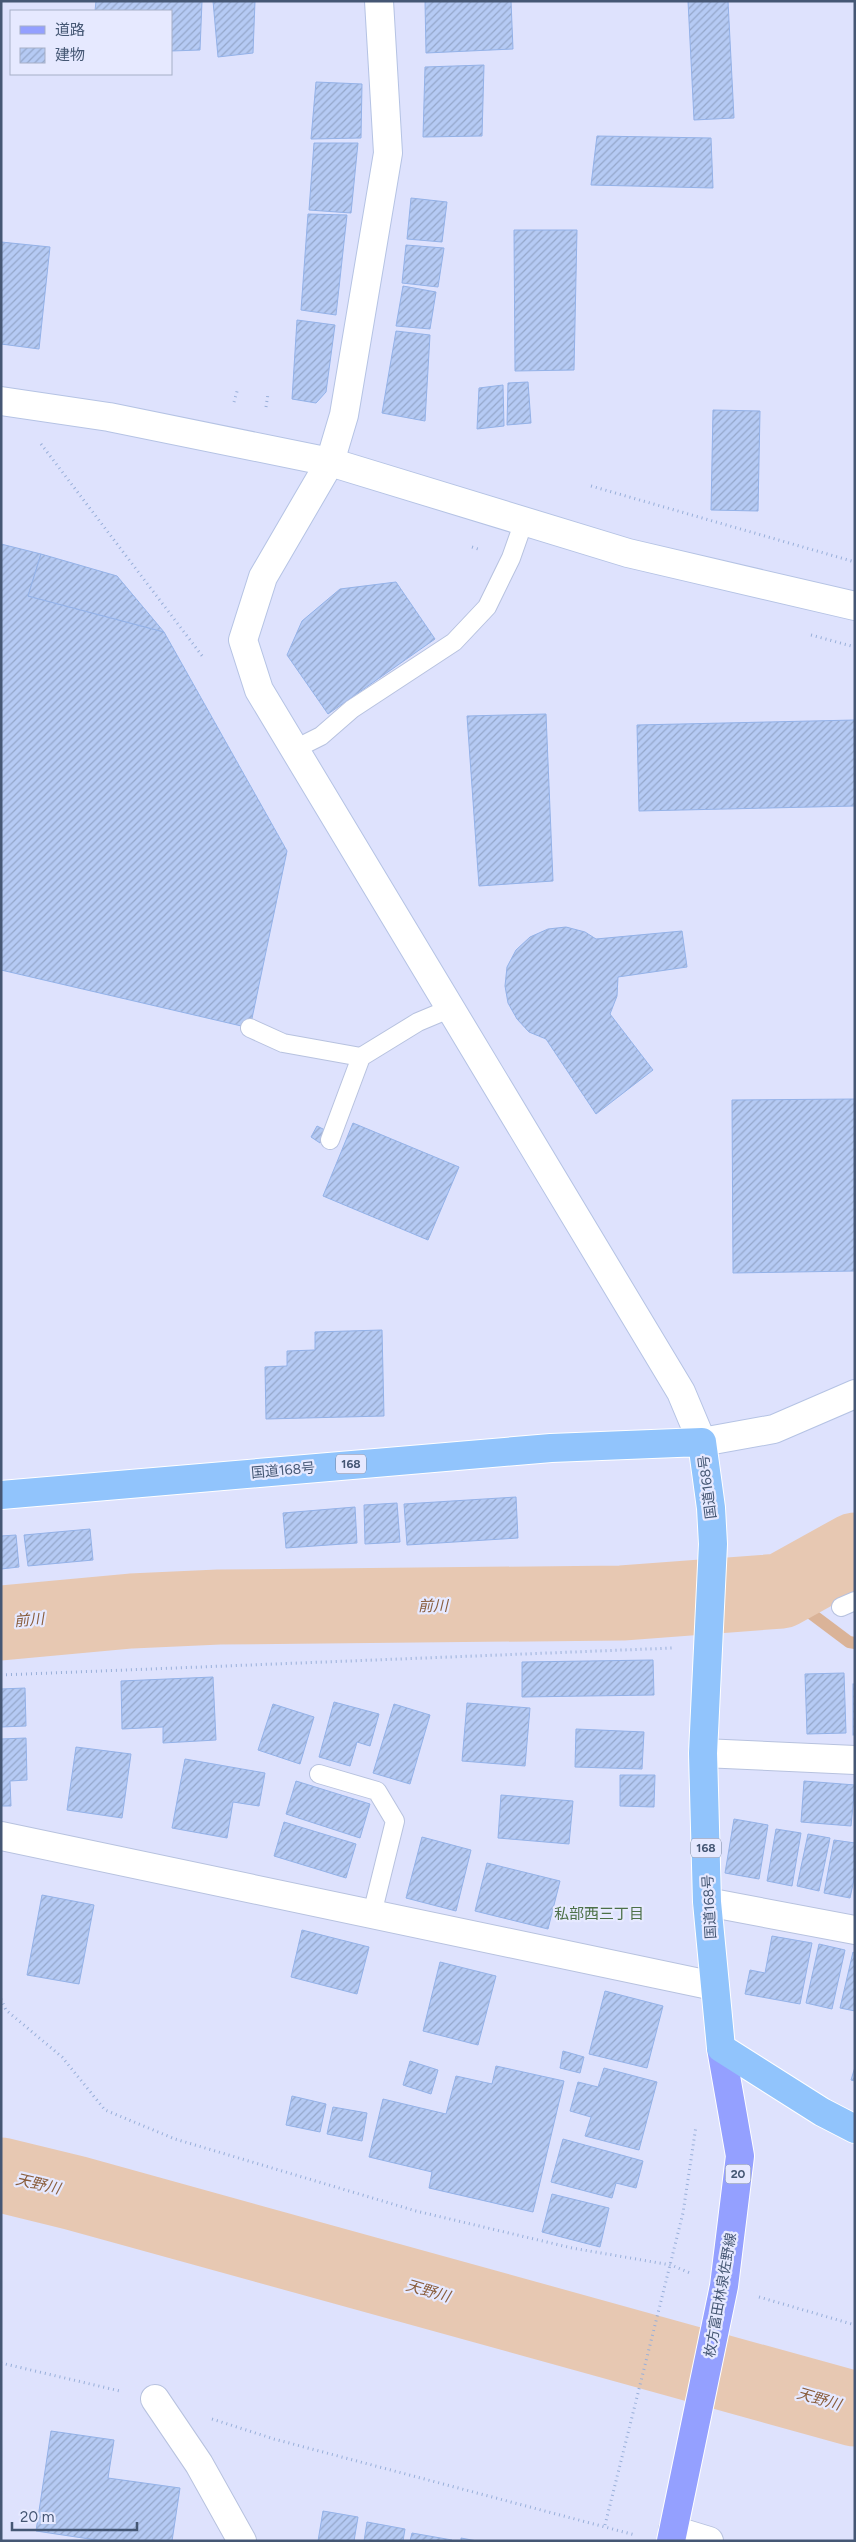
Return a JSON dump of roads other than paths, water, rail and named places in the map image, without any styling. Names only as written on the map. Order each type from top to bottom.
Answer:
[{"type":"highway","name":"国道168号","points":[[1,1495],[551,1448],[702,1442],[711,1508],[713,1544],[703,1753],[707,1902],[721,2048]]},
{"type":"highway","points":[[721,2048],[822,2112],[855,2128]]},
{"type":"main road","name":"枚方富田林泉佐野線","points":[[674,2528],[722,2293],[740,2156],[721,2048]]},
{"type":"street","points":[[379,1],[388,152],[344,415],[330,462],[263,578],[243,640],[259,690],[293,750],[681,1392],[702,1442],[774,1428],[855,1394]]},
{"type":"street","points":[[5,401],[109,417],[330,462],[628,553],[855,606]]},
{"type":"street","points":[[703,1753],[855,1760]]},
{"type":"street","points":[[1,1836],[714,1986]]},
{"type":"street","points":[[707,1902],[855,1930]]},
{"type":"street","points":[[155,2399],[199,2464],[242,2541]]},
{"type":"street","points":[[674,2528],[709,2541]]},
{"type":"lane","points":[[293,750],[321,736],[352,709],[454,642],[486,607],[511,558],[524,521]]},
{"type":"lane","points":[[330,1140],[361,1057],[418,1022],[449,1009]]},
{"type":"lane","points":[[250,1028],[283,1043],[361,1057]]},
{"type":"lane","points":[[319,1774],[377,1791],[395,1821],[372,1914]]},
{"type":"waterway","name":"前川","points":[[1,1623],[131,1611],[219,1607],[622,1603],[781,1591],[855,1550]]},
{"type":"waterway","points":[[781,1591],[849,1642],[855,1643]]},
{"type":"waterway","name":"天野川","points":[[1,2175],[75,2193],[855,2409]]},
{"type":"district","name":"私部西三丁目","points":[[599,1914]]}]
